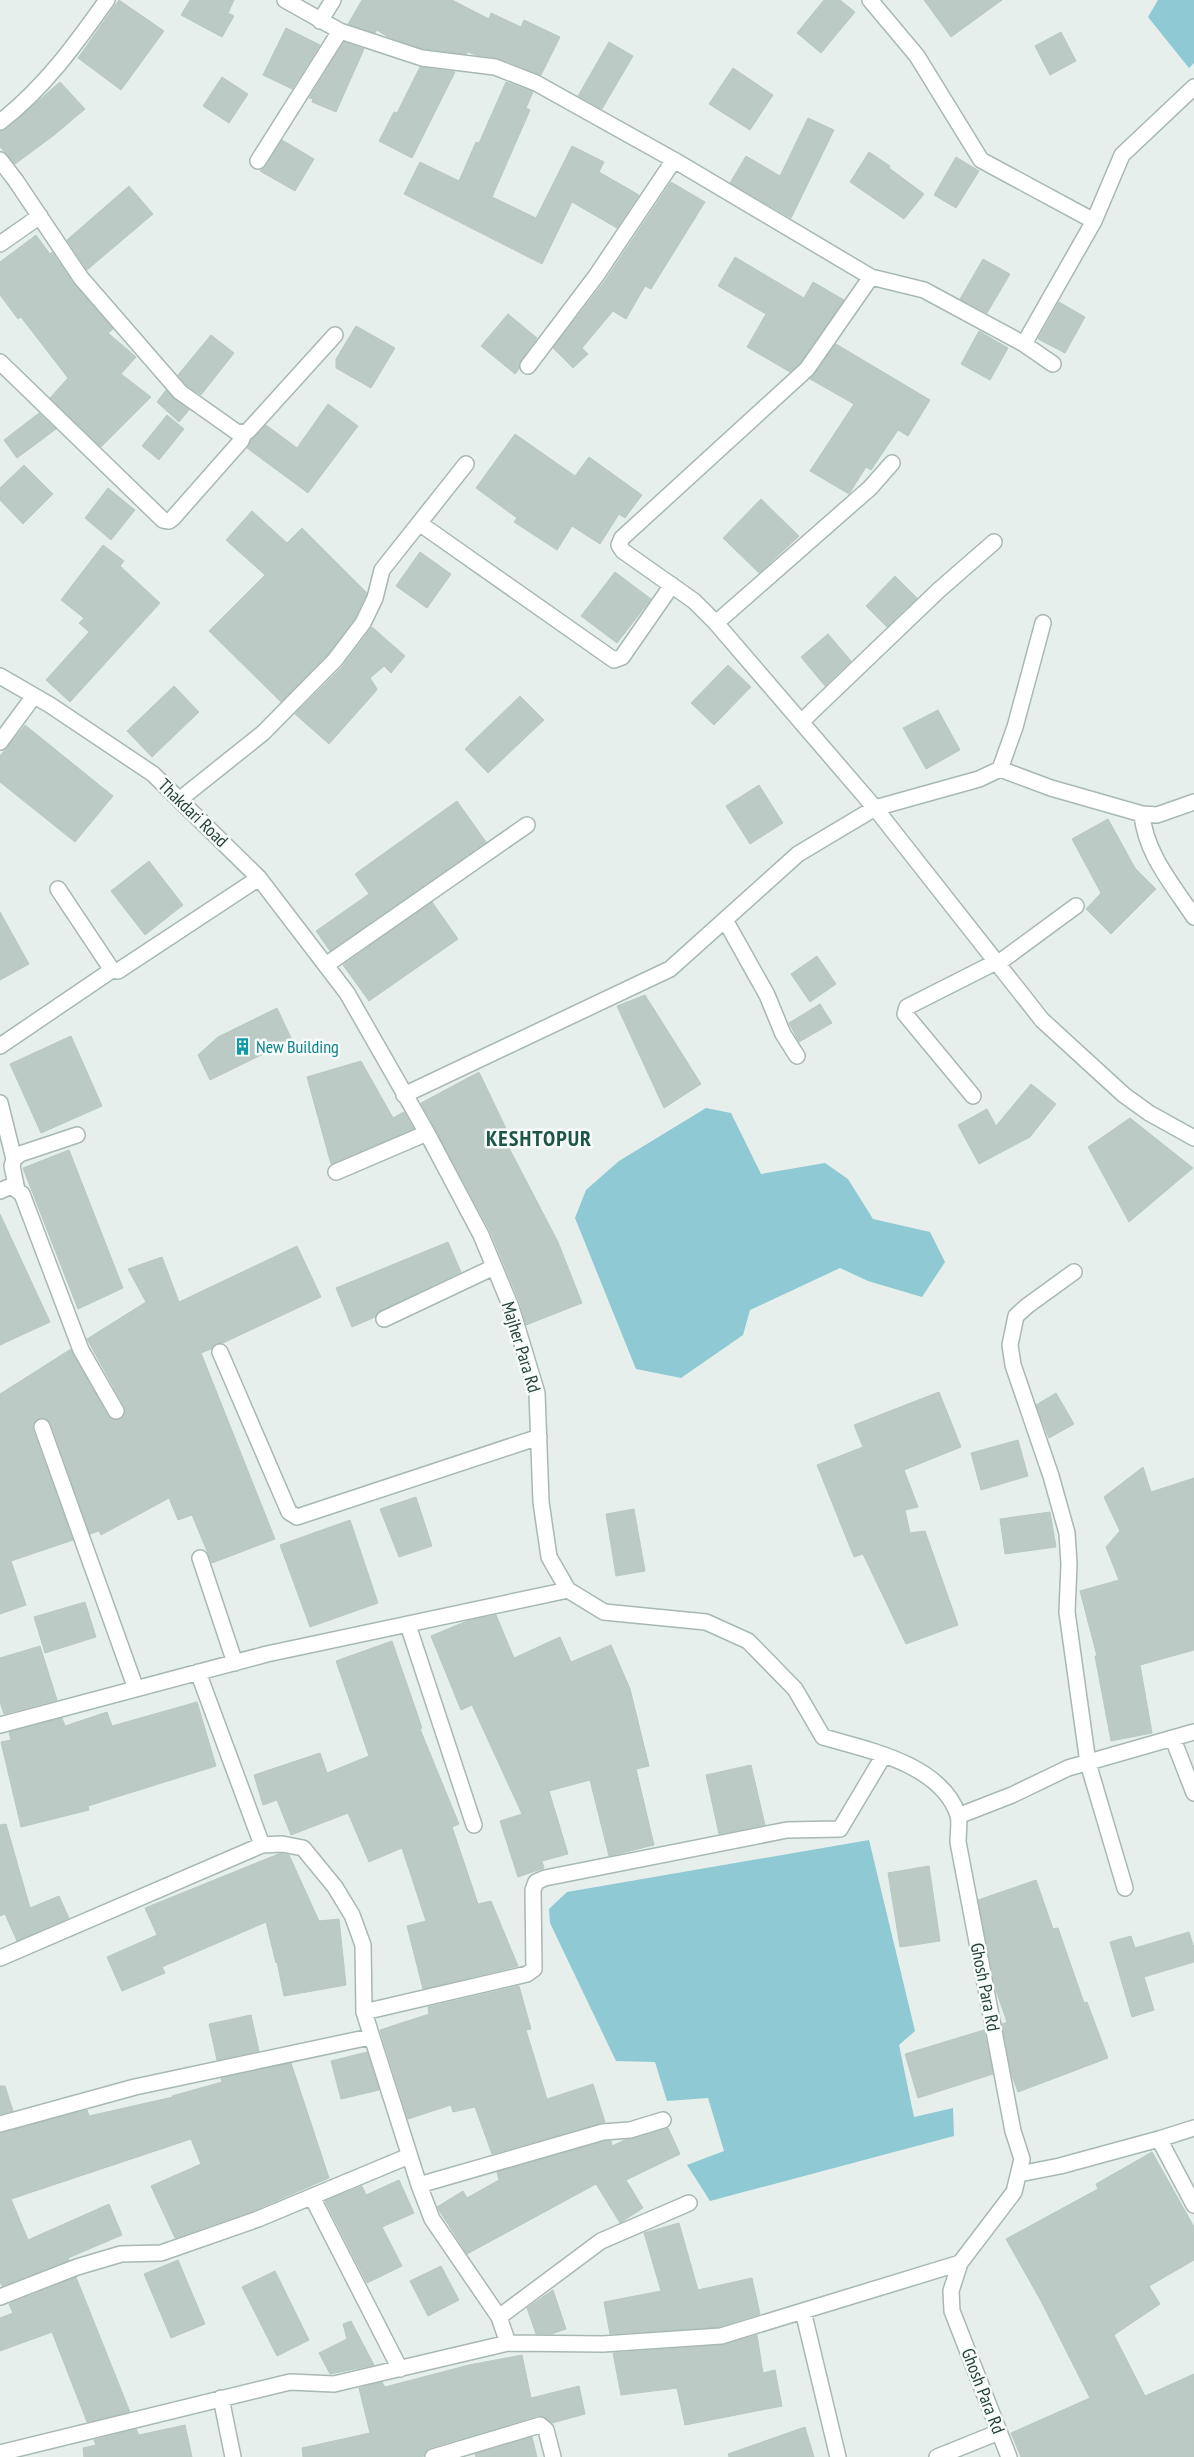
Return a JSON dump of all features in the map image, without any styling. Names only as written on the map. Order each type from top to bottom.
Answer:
[{"type":"street","points":[[0,122],[24,104],[54,72],[107,0]]},
{"type":"street","points":[[285,0],[320,21],[340,30],[422,58],[495,67],[536,84],[674,160],[871,277],[924,290],[1024,344],[1053,364]]},
{"type":"street","points":[[320,21],[333,0]]},
{"type":"street","points":[[870,0],[917,56],[981,160],[1094,221]]},
{"type":"street","points":[[258,161],[340,30]]},
{"type":"street","points":[[1024,344],[1094,221],[1122,155],[1194,87]]},
{"type":"street","points":[[0,160],[81,278],[180,392],[238,433],[244,434]]},
{"type":"street","points":[[528,366],[596,276],[674,160]]},
{"type":"street","points":[[0,244],[40,216]]},
{"type":"street","points":[[871,277],[807,369],[622,538],[619,545],[623,551],[694,601],[716,623],[875,808],[1042,1020],[1124,1095],[1148,1113],[1194,1138]]},
{"type":"street","points":[[0,362],[163,520],[169,521],[241,441],[244,434],[335,335]]},
{"type":"street","points":[[716,623],[863,494],[892,463]]},
{"type":"street","points":[[180,800],[263,733],[335,660],[363,623],[375,598],[382,570],[466,464]]},
{"type":"street","points":[[419,523],[614,660],[622,657],[672,585]]},
{"type":"street","points":[[801,722],[939,590],[994,542]]},
{"type":"street","points":[[404,1095],[670,970],[798,854],[875,808],[978,780],[1000,769],[1015,727],[1043,623]]},
{"type":"street","name":"Thakdari Road","points":[[0,676],[153,774],[259,878],[347,993]]},
{"type":"street","points":[[0,742],[34,696]]},
{"type":"street","points":[[1000,769],[1050,788],[1142,814],[1157,814],[1194,802]]},
{"type":"street","points":[[1142,814],[1143,830],[1150,848],[1194,917]]},
{"type":"street","points":[[326,965],[527,825]]},
{"type":"street","points":[[0,1046],[112,970],[123,968],[259,878]]},
{"type":"street","points":[[58,889],[112,970]]},
{"type":"street","points":[[972,1096],[905,1014],[905,1010],[907,1007],[997,963],[1076,906]]},
{"type":"street","points":[[725,920],[767,995],[783,1034],[797,1056]]},
{"type":"street","name":"Majher Para Rd","points":[[347,993],[427,1134],[481,1235],[511,1307],[537,1393],[541,1502],[549,1557],[568,1590],[604,1612],[706,1622],[748,1641],[795,1689],[823,1737],[884,1755]]},
{"type":"street","points":[[0,1103],[14,1159],[12,1166],[17,1190]]},
{"type":"street","points":[[336,1172],[427,1134]]},
{"type":"street","points":[[14,1159],[20,1154],[76,1135]]},
{"type":"street","points":[[0,1191],[11,1186],[22,1194],[81,1350],[116,1410]]},
{"type":"street","points":[[384,1319],[494,1267]]},
{"type":"street","points":[[1074,1272],[1026,1306],[1016,1316],[1010,1345],[1013,1365],[1051,1476],[1067,1533],[1070,1564],[1068,1612],[1088,1763],[1125,1888]]},
{"type":"street","points":[[220,1352],[289,1512],[297,1517],[539,1437]]},
{"type":"street","points":[[42,1427],[136,1689]]},
{"type":"street","points":[[200,1558],[235,1663]]},
{"type":"street","points":[[1,1722],[267,1654],[408,1626],[568,1590]]},
{"type":"street","points":[[408,1626],[474,1825]]},
{"type":"street","points":[[198,1672],[262,1845]]},
{"type":"street","points":[[364,2012],[527,1974],[534,1969],[533,1890],[536,1882],[545,1878],[787,1830],[840,1829],[884,1755],[914,1767],[942,1789],[958,1816],[1012,1795],[1068,1768],[1194,1732]]},
{"type":"street","points":[[1174,1739],[1194,1793]]},
{"type":"street","name":"Ghosh Para Rd","points":[[958,1816],[958,1842],[1013,2131],[1022,2159],[1014,2192],[960,2263],[952,2291],[952,2311],[1009,2457]]},
{"type":"street","points":[[0,1958],[262,1845],[282,1844],[303,1848],[335,1887],[352,1915],[363,1945],[364,2012],[370,2036],[409,2156],[432,2219],[499,2317],[508,2342]]},
{"type":"street","points":[[0,2124],[135,2087],[370,2036]]},
{"type":"street","points":[[419,2185],[603,2132],[630,2130],[663,2120]]},
{"type":"street","points":[[1019,2174],[1060,2166],[1159,2140],[1194,2128]]},
{"type":"street","points":[[1159,2140],[1194,2205]]},
{"type":"street","points":[[0,2296],[77,2266],[121,2254],[161,2253],[258,2219],[409,2156]]},
{"type":"street","points":[[312,2197],[400,2369]]},
{"type":"street","points":[[499,2317],[601,2240],[689,2203]]},
{"type":"street","points":[[0,2453],[290,2382],[334,2384],[508,2342],[603,2344],[722,2336],[960,2263]]},
{"type":"street","points":[[802,2311],[838,2457]]},
{"type":"street","points":[[221,2398],[233,2457]]},
{"type":"street","points":[[433,2457],[540,2424],[546,2430],[553,2457]]},
{"type":"street","points":[[937,2457],[999,2432]]},
{"type":"water","points":[[1158,0],[1194,0],[1194,63],[1189,68],[1148,17]]},
{"type":"water","points":[[706,1108],[731,1113],[761,1174],[825,1163],[848,1179],[873,1219],[930,1232],[945,1262],[922,1297],[868,1281],[840,1268],[750,1310],[743,1335],[681,1378],[636,1369],[575,1218],[586,1190],[619,1161]]},
{"type":"water","points":[[869,1840],[915,2031],[899,2045],[914,2117],[953,2108],[954,2136],[710,2201],[687,2165],[724,2151],[708,2098],[667,2101],[655,2062],[616,2061],[550,1923],[549,1909],[567,1892]]},
{"type":"building","points":[[119,0],[164,31],[121,90],[78,58]]},
{"type":"building","points":[[190,0],[234,0],[228,13],[234,16],[222,37],[181,15]]},
{"type":"building","points":[[362,0],[452,0],[489,19],[491,13],[521,27],[524,20],[560,37],[541,75],[498,58],[468,52],[466,54],[424,49],[388,37],[377,30],[375,33],[348,24]]},
{"type":"building","points":[[824,0],[840,0],[855,12],[821,53],[797,33]]},
{"type":"building","points":[[924,0],[1002,0],[951,37]]},
{"type":"building","points":[[286,28],[320,45],[292,89],[263,75]]},
{"type":"building","points":[[1061,32],[1076,61],[1050,75],[1035,46]]},
{"type":"building","points":[[344,42],[364,49],[336,112],[312,102],[313,99],[309,98]]},
{"type":"building","points":[[609,42],[633,56],[602,109],[578,96]]},
{"type":"building","points":[[420,67],[455,72],[412,158],[379,141],[394,112],[397,113]]},
{"type":"building","points":[[733,68],[773,95],[750,130],[709,104]]},
{"type":"building","points":[[222,77],[248,94],[229,123],[203,106]]},
{"type":"building","points":[[60,82],[85,109],[15,164],[0,147],[0,131],[6,129]]},
{"type":"building","points":[[506,82],[533,92],[526,108],[530,110],[492,197],[536,218],[572,146],[604,162],[599,172],[639,195],[617,228],[572,202],[542,264],[404,194],[420,162],[459,181],[476,142],[479,143]]},
{"type":"building","points":[[808,118],[834,130],[791,218],[730,183],[746,156],[780,176]]},
{"type":"building","points":[[282,140],[314,159],[295,191],[260,171],[266,166]]},
{"type":"building","points":[[869,152],[890,166],[889,168],[924,194],[904,219],[850,182]]},
{"type":"building","points":[[956,157],[979,171],[956,208],[934,195]]},
{"type":"building","points":[[671,182],[705,202],[651,289],[645,286],[626,319],[613,311],[582,348],[588,354],[573,368],[553,348],[604,282]]},
{"type":"building","points":[[129,186],[153,214],[87,270],[67,240]]},
{"type":"building","points":[[36,235],[50,254],[52,252],[74,284],[113,329],[108,333],[136,357],[121,374],[151,397],[101,447],[50,398],[68,378],[21,317],[18,319],[0,295],[0,262]]},
{"type":"building","points":[[735,257],[804,298],[813,282],[844,300],[800,363],[790,372],[747,347],[766,314],[718,286]]},
{"type":"building","points":[[983,259],[1010,274],[987,313],[960,299]]},
{"type":"building","points":[[1059,302],[1085,317],[1065,353],[1038,339]]},
{"type":"building","points":[[508,314],[537,338],[521,360],[519,369],[515,374],[481,346]]},
{"type":"building","points":[[356,326],[395,348],[371,388],[336,368],[336,359]]},
{"type":"building","points":[[979,331],[1008,348],[990,380],[961,364]]},
{"type":"building","points":[[211,335],[234,353],[201,395],[186,385],[178,375]]},
{"type":"building","points":[[836,344],[930,400],[908,436],[898,430],[871,470],[866,467],[849,494],[810,471],[854,404],[810,379]]},
{"type":"building","points":[[166,390],[189,410],[179,422],[157,402]]},
{"type":"building","points":[[328,404],[358,426],[308,493],[247,448],[252,439],[266,425],[297,448]]},
{"type":"building","points":[[39,413],[56,429],[17,458],[4,440]]},
{"type":"building","points":[[167,415],[184,429],[159,460],[142,446]]},
{"type":"building","points":[[515,434],[575,476],[589,457],[642,495],[625,518],[619,514],[600,544],[572,526],[557,550],[514,522],[517,518],[476,488]]},
{"type":"building","points":[[24,465],[53,494],[23,524],[0,500],[0,488]]},
{"type":"building","points":[[108,488],[135,510],[111,540],[85,518]]},
{"type":"building","points":[[761,499],[799,536],[759,573],[723,538]]},
{"type":"building","points":[[252,511],[287,543],[302,528],[367,593],[355,618],[328,654],[281,702],[209,631],[265,575],[226,540]]},
{"type":"building","points":[[103,545],[124,561],[120,566],[160,603],[70,702],[46,680],[89,632],[79,623],[84,618],[61,600]]},
{"type":"building","points":[[420,552],[451,574],[427,608],[396,586]]},
{"type":"building","points":[[615,572],[651,599],[617,643],[581,616]]},
{"type":"building","points":[[895,576],[917,598],[887,627],[866,606]]},
{"type":"building","points":[[372,627],[405,656],[391,673],[384,666],[370,678],[377,689],[376,691],[329,744],[295,714],[342,667]]},
{"type":"building","points":[[828,634],[851,661],[825,686],[801,657]]},
{"type":"building","points":[[728,665],[751,687],[714,725],[691,703]]},
{"type":"building","points":[[174,686],[199,712],[152,757],[127,731]]},
{"type":"building","points":[[520,696],[544,720],[488,773],[465,749]]},
{"type":"building","points":[[938,710],[960,750],[926,769],[903,728]]},
{"type":"building","points":[[25,725],[113,796],[75,842],[0,782],[0,756]]},
{"type":"building","points":[[759,785],[783,823],[750,844],[726,806]]},
{"type":"building","points":[[457,801],[486,842],[330,951],[316,931],[369,894],[355,874]]},
{"type":"building","points":[[1108,819],[1135,868],[1156,889],[1111,934],[1086,909],[1101,893],[1072,839]]},
{"type":"building","points":[[149,861],[183,905],[145,935],[111,891]]},
{"type":"building","points":[[432,902],[458,939],[369,1001],[343,965]]},
{"type":"building","points":[[0,912],[29,964],[0,980]]},
{"type":"building","points":[[817,956],[836,984],[810,1002],[791,974]]},
{"type":"building","points":[[645,995],[701,1084],[664,1108],[617,1006]]},
{"type":"building","points":[[820,1004],[832,1023],[799,1042],[789,1023]]},
{"type":"building","name":"New Building","points":[[277,1008],[292,1040],[210,1080],[198,1055],[218,1037]]},
{"type":"building","points":[[71,1036],[102,1106],[41,1133],[10,1064]]},
{"type":"building","points":[[361,1061],[393,1118],[404,1112],[414,1129],[331,1164],[307,1077]]},
{"type":"building","points":[[479,1072],[513,1143],[508,1146],[558,1242],[582,1303],[526,1325],[520,1303],[490,1231],[421,1103]]},
{"type":"building","points":[[1031,1084],[1056,1104],[1030,1137],[979,1164],[958,1125],[987,1109],[996,1126]]},
{"type":"building","points":[[1130,1118],[1193,1168],[1129,1222],[1088,1147]]},
{"type":"building","points":[[69,1150],[123,1288],[78,1309],[23,1168]]},
{"type":"building","points":[[0,1214],[50,1322],[0,1345]]},
{"type":"building","points":[[448,1242],[461,1272],[380,1311],[375,1317],[352,1327],[336,1288]]},
{"type":"building","points":[[297,1246],[321,1297],[223,1343],[216,1344],[211,1349],[201,1353],[275,1539],[212,1563],[192,1515],[178,1520],[169,1498],[101,1535],[99,1531],[90,1534],[51,1424],[48,1420],[39,1418],[35,1421],[33,1430],[73,1540],[11,1561],[26,1605],[0,1614],[0,1394],[71,1349],[108,1416],[112,1419],[120,1419],[124,1415],[124,1406],[87,1339],[146,1302],[128,1269],[162,1257],[179,1302]]},
{"type":"building","points":[[939,1392],[961,1447],[904,1470],[918,1507],[905,1510],[910,1533],[925,1531],[958,1625],[906,1644],[863,1554],[854,1557],[817,1465],[863,1447],[854,1425]]},
{"type":"building","points":[[1056,1393],[1074,1424],[1049,1438],[1036,1405]]},
{"type":"building","points":[[1018,1440],[1028,1476],[981,1490],[971,1453]]},
{"type":"building","points":[[1143,1467],[1151,1492],[1194,1478],[1194,1650],[1140,1665],[1152,1733],[1111,1741],[1095,1656],[1097,1656],[1080,1591],[1119,1580],[1106,1547],[1120,1531],[1104,1497]]},
{"type":"building","points":[[416,1497],[432,1546],[399,1557],[380,1509]]},
{"type":"building","points":[[634,1509],[645,1571],[616,1576],[606,1514]]},
{"type":"building","points":[[1050,1512],[1056,1547],[1005,1554],[1000,1519]]},
{"type":"building","points":[[350,1520],[378,1603],[310,1627],[280,1545]]},
{"type":"building","points":[[85,1602],[96,1637],[45,1653],[34,1617]]},
{"type":"building","points":[[496,1615],[514,1658],[560,1637],[571,1662],[611,1645],[630,1689],[649,1766],[636,1769],[654,1845],[609,1856],[590,1780],[549,1791],[568,1854],[542,1861],[544,1868],[518,1877],[500,1821],[522,1814],[472,1705],[461,1710],[431,1636],[467,1621]]},
{"type":"building","points":[[392,1641],[422,1728],[420,1729],[459,1824],[452,1827],[478,1904],[491,1901],[518,1966],[423,1989],[407,1926],[426,1921],[402,1848],[369,1862],[348,1813],[291,1835],[277,1800],[263,1805],[254,1775],[320,1753],[327,1773],[369,1756],[336,1661]]},
{"type":"building","points":[[40,1646],[57,1700],[4,1714],[0,1702],[0,1658]]},
{"type":"building","points":[[197,1702],[216,1766],[88,1806],[89,1810],[21,1827],[1,1742],[11,1740],[9,1732],[62,1718],[65,1726],[107,1712],[112,1726]]},
{"type":"building","points":[[751,1765],[765,1825],[719,1834],[706,1775]]},
{"type":"building","points":[[6,1824],[30,1908],[59,1896],[69,1918],[17,1941],[5,1914],[0,1916],[0,1825]]},
{"type":"building","points":[[281,1853],[289,1855],[319,1921],[339,1919],[346,1985],[284,1996],[266,1922],[162,1967],[165,1973],[122,1991],[107,1957],[157,1935],[145,1908]]},
{"type":"building","points":[[929,1866],[940,1941],[900,1947],[888,1873]]},
{"type":"building","points":[[1036,1880],[1053,1929],[1058,1928],[1084,2003],[1087,2002],[1108,2058],[1018,2092],[1012,2076],[1002,2024],[1007,2022],[996,1990],[978,1900]]},
{"type":"building","points":[[1189,1932],[1194,1948],[1194,1962],[1144,1977],[1154,2010],[1132,2017],[1110,1942],[1131,1936],[1135,1948]]},
{"type":"building","points":[[519,1986],[531,2029],[526,2030],[547,2099],[593,2084],[605,2122],[492,2154],[475,2107],[453,2112],[451,2105],[408,2119],[380,2030],[429,2014],[428,2007]]},
{"type":"building","points":[[251,2015],[259,2051],[217,2060],[209,2024]]},
{"type":"building","points":[[984,2030],[993,2074],[918,2098],[905,2054]]},
{"type":"building","points":[[367,2052],[379,2090],[341,2099],[331,2061]]},
{"type":"building","points":[[291,2063],[329,2178],[255,2210],[175,2238],[151,2186],[201,2164],[191,2139],[11,2199],[28,2240],[109,2204],[122,2235],[68,2258],[69,2260],[2,2286],[0,2282],[0,2133],[87,2110],[89,2116],[173,2097],[222,2082],[221,2078]]},
{"type":"building","points":[[0,2086],[5,2086],[13,2111],[0,2114]]},
{"type":"building","points":[[668,2128],[680,2154],[626,2180],[643,2208],[620,2223],[596,2184],[467,2254],[437,2207],[463,2191],[467,2198],[499,2180],[497,2172],[605,2141],[611,2141],[612,2146],[625,2140]]},
{"type":"building","points":[[1152,2152],[1194,2227],[1194,2260],[1149,2286],[1160,2304],[1114,2335],[1145,2396],[1194,2374],[1194,2457],[1021,2457],[1011,2433],[1090,2398],[1041,2301],[1006,2239],[1098,2189],[1096,2184]]},
{"type":"building","points":[[399,2180],[414,2213],[382,2227],[402,2266],[367,2283],[325,2201],[362,2186],[366,2195]]},
{"type":"building","points":[[679,2223],[698,2290],[752,2278],[760,2314],[719,2327],[610,2334],[604,2302],[661,2291],[644,2233]]},
{"type":"building","points":[[178,2260],[205,2324],[171,2338],[144,2274]]},
{"type":"building","points":[[441,2266],[459,2300],[428,2316],[410,2281]]},
{"type":"building","points":[[275,2271],[309,2340],[277,2356],[242,2287]]},
{"type":"building","points":[[76,2277],[130,2412],[87,2422],[52,2332],[0,2351],[0,2318],[13,2313],[9,2304]]},
{"type":"building","points":[[553,2290],[566,2329],[551,2334],[536,2334],[527,2308]]},
{"type":"building","points":[[351,2321],[374,2365],[330,2374],[319,2353],[347,2339],[343,2324]]},
{"type":"building","points":[[757,2335],[763,2373],[775,2370],[782,2406],[685,2425],[677,2388],[621,2395],[613,2353],[722,2345]]},
{"type":"building","points":[[522,2355],[531,2398],[579,2386],[585,2414],[552,2423],[542,2416],[537,2416],[430,2448],[424,2456],[420,2457],[303,2457],[302,2448],[370,2433],[359,2388],[382,2382],[385,2387],[469,2365]]},
{"type":"building","points":[[185,2425],[192,2457],[84,2457],[83,2448],[96,2445],[94,2440],[136,2429],[139,2435]]},
{"type":"building","points":[[805,2427],[814,2457],[729,2457],[728,2454]]},
{"type":"building","points":[[532,2437],[537,2457],[476,2457],[475,2454]]},
{"type":"place","name":"New Building","points":[[242,1047]]},
{"type":"district","name":"KESHTOPUR","points":[[539,1138]]}]
